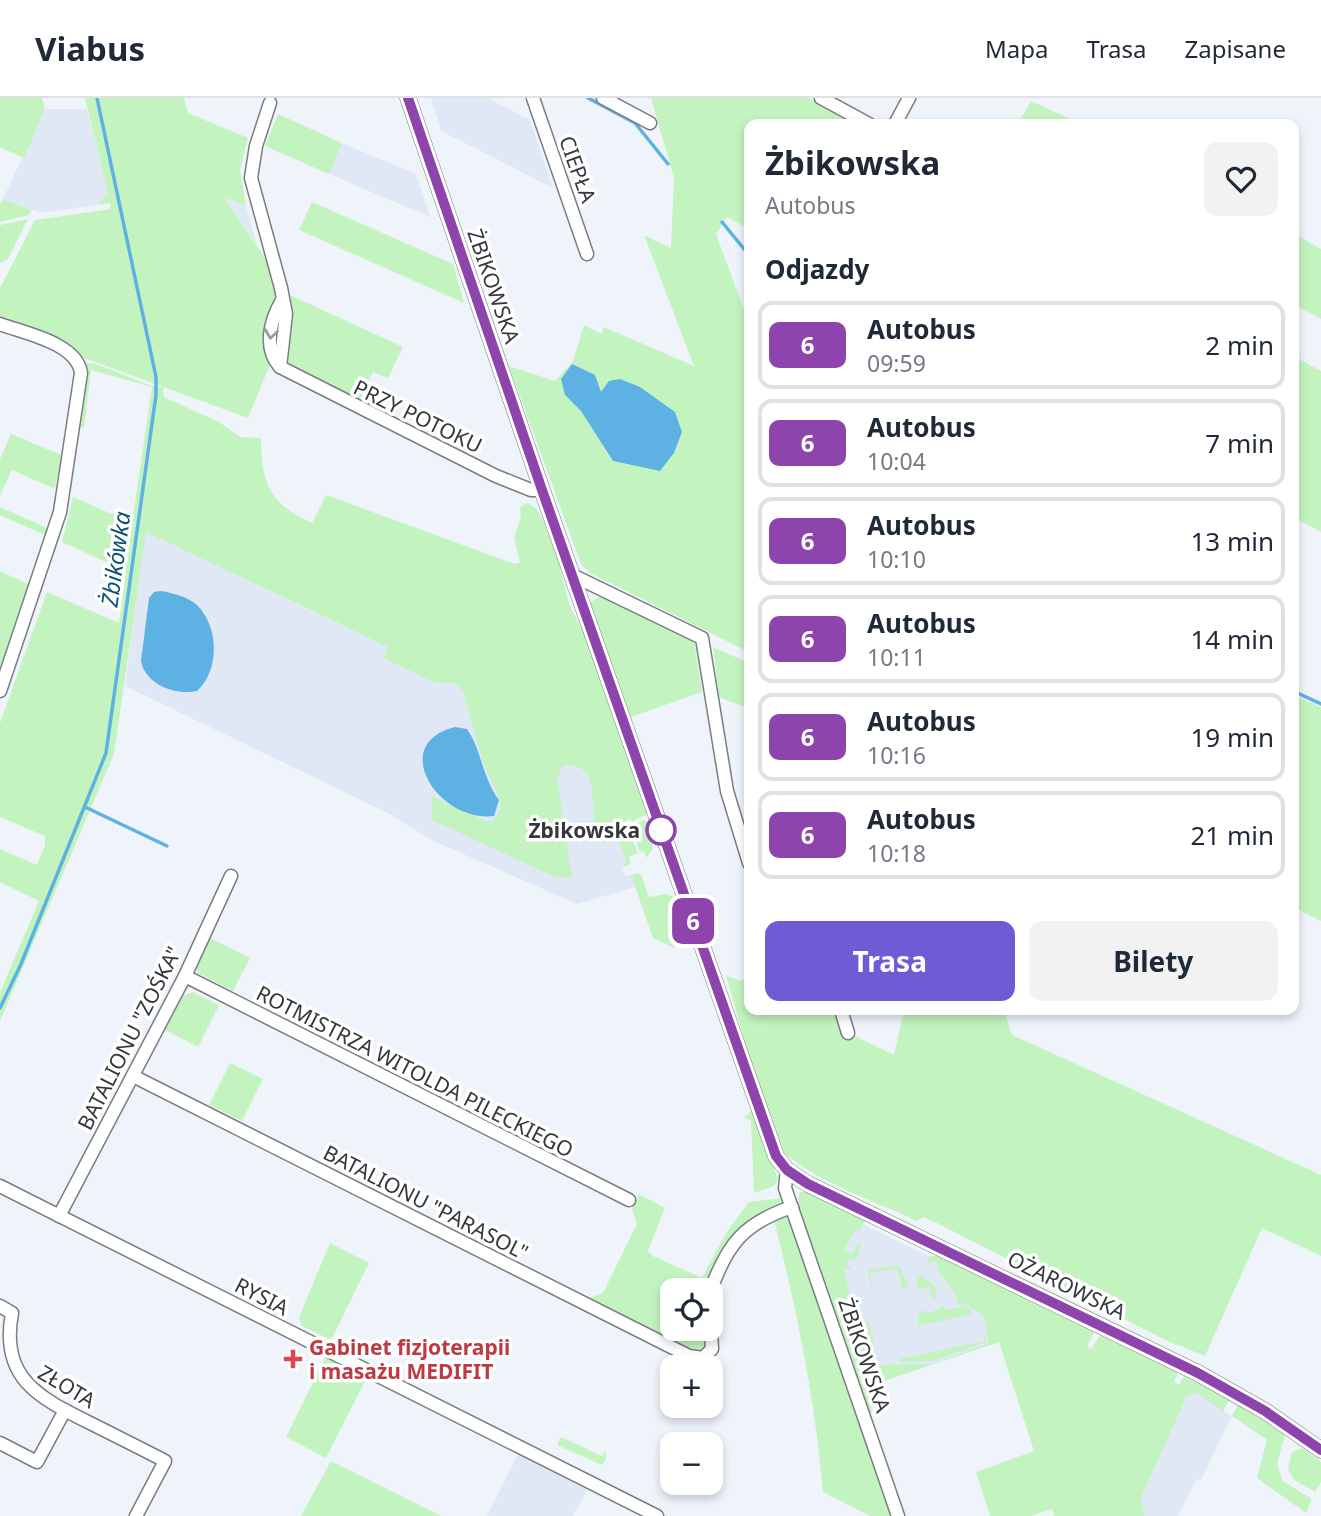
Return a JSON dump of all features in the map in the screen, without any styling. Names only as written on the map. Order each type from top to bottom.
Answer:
[{"type":"main road","name":"ŻBIKOWSKA","points":[[408,98],[769,1143],[787,1170]]},
{"type":"main road","name":"OŻAROWSKA","points":[[787,1170],[808,1184],[1198,1373],[1265,1411],[1321,1450]]},
{"type":"street","name":"CIEPŁA","points":[[533,98],[587,254]]},
{"type":"street","points":[[603,98],[650,123]]},
{"type":"street","points":[[821,98],[860,119]]},
{"type":"street","points":[[898,119],[909,98]]},
{"type":"street","name":"PRZY POTOKU","points":[[270,103],[256,146],[251,178],[281,288],[282,300],[276,311],[269,343],[272,358],[280,367],[496,476],[531,490],[542,490]]},
{"type":"street","points":[[0,324],[65,350],[78,362],[81,373],[60,512],[0,691]]},
{"type":"street","points":[[572,575],[702,638],[727,791],[744,847]]},
{"type":"street","name":"BATALIONU \"ZOŚKA\"","points":[[60,1216],[185,976],[231,876]]},
{"type":"street","name":"ROTMISTRZA WITOLDA PILECKIEGO","points":[[185,976],[629,1200]]},
{"type":"street","points":[[843,1015],[848,1033]]},
{"type":"street","name":"BATALIONU \"PARASOL\"","points":[[133,1076],[679,1351],[704,1358],[712,1349],[712,1341]]},
{"type":"street","name":"ŻBIKOWSKA","points":[[787,1170],[785,1188],[898,1516]]},
{"type":"street","name":"RYSIA","points":[[0,1186],[657,1516]]},
{"type":"street","points":[[717,1278],[740,1234],[766,1217],[792,1207]]},
{"type":"street","name":"ZŁOTA","points":[[3,1307],[12,1313],[7,1343],[17,1374],[34,1393],[165,1461],[135,1516]]},
{"type":"street","points":[[0,1443],[37,1462],[65,1410]]},
{"type":"shaded area","points":[[431,98],[487,98],[530,120],[553,188],[441,131]]},
{"type":"shaded area","points":[[45,109],[87,109],[108,193],[97,205],[41,213],[3,199]]},
{"type":"shaded area","points":[[342,143],[416,174],[430,217],[329,174]]},
{"type":"shaded area","points":[[223,196],[246,206],[257,245]]},
{"type":"shaded area","points":[[145,531],[351,630],[552,648],[626,862],[622,868],[625,875],[632,877],[635,887],[577,904],[429,839],[392,815],[125,686]]},
{"type":"shaded area","points":[[863,1224],[933,1258],[992,1320],[999,1342],[866,1387],[840,1256],[846,1232]]},
{"type":"shaded area","points":[[1197,1393],[1232,1416],[1201,1480],[1196,1479],[1178,1516],[1145,1516],[1141,1498],[1187,1396]]},
{"type":"shaded area","points":[[518,1454],[587,1490],[573,1516],[487,1516]]},
{"type":"green space","points":[[0,98],[42,98],[45,109],[24,158],[0,147]]},
{"type":"green space","points":[[85,98],[184,98],[188,113],[248,138],[240,170],[246,206],[224,197],[271,267],[279,287],[266,337],[271,362],[248,418],[79,356],[0,320],[0,288],[35,220],[111,209],[110,203],[97,205],[108,193]]},
{"type":"green space","points":[[651,98],[809,98],[849,119],[744,119],[744,226],[727,217],[716,234],[744,310],[744,650],[590,573],[581,564],[509,366],[555,381],[573,361],[584,325],[601,334],[604,327],[694,366],[644,235],[671,248],[674,178]],"holes":[[[601,392],[682,432],[674,453],[660,471],[613,461],[581,411]]]},
{"type":"green space","points":[[1031,101],[1070,119],[1021,119]]},
{"type":"green space","points":[[278,114],[342,143],[329,174],[265,146]]},
{"type":"green space","points":[[3,199],[32,210],[29,215],[0,222],[0,204]]},
{"type":"green space","points":[[312,202],[453,264],[464,303],[299,230]]},
{"type":"green space","points":[[28,219],[8,259],[0,263],[0,225]]},
{"type":"green space","points":[[1299,236],[1321,249],[1321,319],[1299,307]]},
{"type":"green space","points":[[290,295],[403,347],[388,378],[373,372],[358,403],[289,366],[286,359]]},
{"type":"green space","points":[[1299,359],[1321,371],[1321,532],[1299,520]]},
{"type":"green space","points":[[94,363],[152,386],[163,387],[164,397],[219,422],[240,437],[261,438],[266,480],[277,500],[312,523],[326,495],[515,564],[520,562],[514,538],[521,517],[520,507],[527,503],[537,509],[557,556],[569,604],[585,635],[647,814],[632,822],[630,819],[624,822],[638,853],[629,856],[631,864],[622,868],[626,862],[618,838],[605,842],[598,833],[591,783],[586,773],[578,767],[563,765],[557,778],[572,878],[555,877],[432,820],[432,796],[485,821],[492,821],[500,810],[500,801],[482,760],[463,691],[454,683],[433,682],[384,658],[388,647],[146,532],[114,754],[0,1021],[0,992],[39,901],[0,882],[0,849],[37,865],[45,845],[45,836],[0,817],[0,723],[47,592],[119,623],[126,571],[62,542],[73,497],[132,523],[152,387],[91,370],[84,428],[77,426],[82,364]]},
{"type":"green space","points":[[11,434],[61,455],[55,489],[12,470],[0,496],[0,459]]},
{"type":"green space","points":[[0,507],[47,528],[45,535],[0,515]]},
{"type":"green space","points":[[0,571],[30,585],[0,668]]},
{"type":"green space","points":[[601,596],[694,640],[702,692],[631,717],[590,602]]},
{"type":"green space","points":[[713,647],[744,661],[744,707],[719,697]]},
{"type":"green space","points":[[1299,698],[1321,707],[1321,921],[1299,910]]},
{"type":"green space","points":[[646,820],[653,849],[646,858],[644,851],[640,852],[631,828],[633,824]]},
{"type":"green space","points":[[641,874],[649,897],[666,894],[674,897],[680,923],[674,948],[653,938],[632,878],[628,876]]},
{"type":"green space","points":[[208,937],[250,958],[233,991],[198,973],[195,964]]},
{"type":"green space","points":[[726,975],[740,981],[744,979],[744,1015],[840,1015],[853,1035],[894,1055],[903,1015],[1006,1015],[1012,1035],[1321,1175],[1321,1256],[1262,1228],[1205,1356],[1163,1339],[937,1223],[923,1217],[917,1221],[817,1176],[802,1166],[788,1156],[772,1126]]},
{"type":"green space","points":[[193,992],[219,1005],[198,1047],[165,1030],[182,996]]},
{"type":"green space","points":[[230,1063],[263,1079],[242,1121],[209,1105]]},
{"type":"green space","points":[[752,1111],[778,1179],[774,1186],[754,1193],[751,1121],[744,1117]]},
{"type":"green space","points":[[800,1192],[809,1192],[866,1219],[859,1231],[855,1230],[844,1250],[852,1254],[859,1243],[856,1240],[861,1244],[856,1261],[849,1258],[846,1264],[852,1268],[844,1270],[855,1320],[838,1324],[806,1235],[798,1201]]},
{"type":"green space","points":[[639,1194],[665,1208],[648,1251],[653,1256],[702,1278],[660,1278],[660,1336],[588,1303],[590,1298],[603,1293],[637,1224],[632,1209]]},
{"type":"green space","points":[[782,1198],[785,1204],[750,1222],[715,1278],[702,1278],[726,1233],[749,1202]]},
{"type":"green space","points":[[788,1218],[891,1516],[870,1516],[823,1492],[804,1355],[774,1220]]},
{"type":"green space","points":[[330,1243],[369,1263],[331,1340],[302,1326],[299,1317]]},
{"type":"green space","points":[[929,1256],[938,1256],[1094,1332],[1087,1346],[1091,1349],[1100,1335],[1178,1373],[1174,1382],[1179,1385],[1184,1376],[1230,1399],[1223,1411],[1197,1393],[1187,1396],[1141,1498],[1145,1516],[1054,1516],[1052,1509],[1031,1516],[990,1516],[976,1472],[1034,1451],[999,1342],[937,1363],[989,1343],[984,1315],[966,1304],[958,1305],[955,1293],[936,1268],[939,1265],[934,1260],[928,1264]]},
{"type":"green space","points":[[899,1265],[909,1287],[902,1288],[897,1268],[871,1273],[872,1293],[868,1270]]},
{"type":"green space","points":[[921,1275],[935,1286],[936,1300],[932,1298],[929,1286],[918,1290],[916,1281]]},
{"type":"green space","points":[[942,1306],[947,1310],[966,1306],[971,1310],[971,1314],[918,1326],[919,1310],[930,1313]]},
{"type":"green space","points":[[869,1322],[878,1365],[933,1364],[867,1387],[872,1413],[868,1410],[858,1386],[865,1381],[858,1382],[838,1326],[855,1323],[857,1332],[864,1331],[863,1323]]},
{"type":"green space","points":[[985,1332],[986,1342],[933,1361],[899,1362],[899,1359],[984,1341]]},
{"type":"green space","points":[[671,1341],[709,1341],[703,1352],[697,1353]]},
{"type":"green space","points":[[325,1358],[366,1379],[326,1458],[286,1437]]},
{"type":"green space","points":[[1238,1404],[1285,1435],[1277,1464],[1283,1481],[1312,1499],[1306,1513],[1257,1478],[1267,1440],[1232,1416]]},
{"type":"green space","points":[[561,1437],[602,1456],[605,1450],[606,1459],[602,1465],[557,1445]]},
{"type":"green space","points":[[1302,1448],[1321,1462],[1321,1482],[1315,1492],[1294,1480],[1288,1470],[1292,1452]]},
{"type":"green space","points":[[331,1461],[441,1516],[301,1516]]},
{"type":"water","points":[[572,364],[595,375],[601,392],[609,381],[620,379],[640,387],[675,412],[682,432],[674,453],[660,471],[613,461],[581,411],[565,395],[561,379]]},
{"type":"water","points":[[161,591],[193,602],[210,625],[213,660],[205,682],[197,691],[180,692],[162,686],[148,676],[141,661],[149,598],[154,592]]},
{"type":"water","points":[[455,727],[467,729],[476,746],[489,782],[499,800],[494,816],[474,815],[455,807],[440,795],[428,780],[423,764],[425,749],[435,736]]},
{"type":"waterway","name":"Żbikówka","points":[[0,1008],[21,964],[106,753],[156,395],[156,377],[97,98]]},
{"type":"waterway","points":[[588,98],[635,123],[668,164]]},
{"type":"waterway","points":[[722,222],[744,249]]},
{"type":"waterway","points":[[1299,694],[1321,704]]},
{"type":"waterway","points":[[85,807],[167,846]]},
{"type":"bus line","name":"6","points":[[408,98],[769,1143],[776,1156],[787,1170],[808,1184],[1238,1394],[1321,1450]]},
{"type":"place","name":"Żbikowska","points":[[661,830]]},
{"type":"place","name":"Gabinet fizjoterapii i masażu MEDIFIT","points":[[293,1359]]}]
